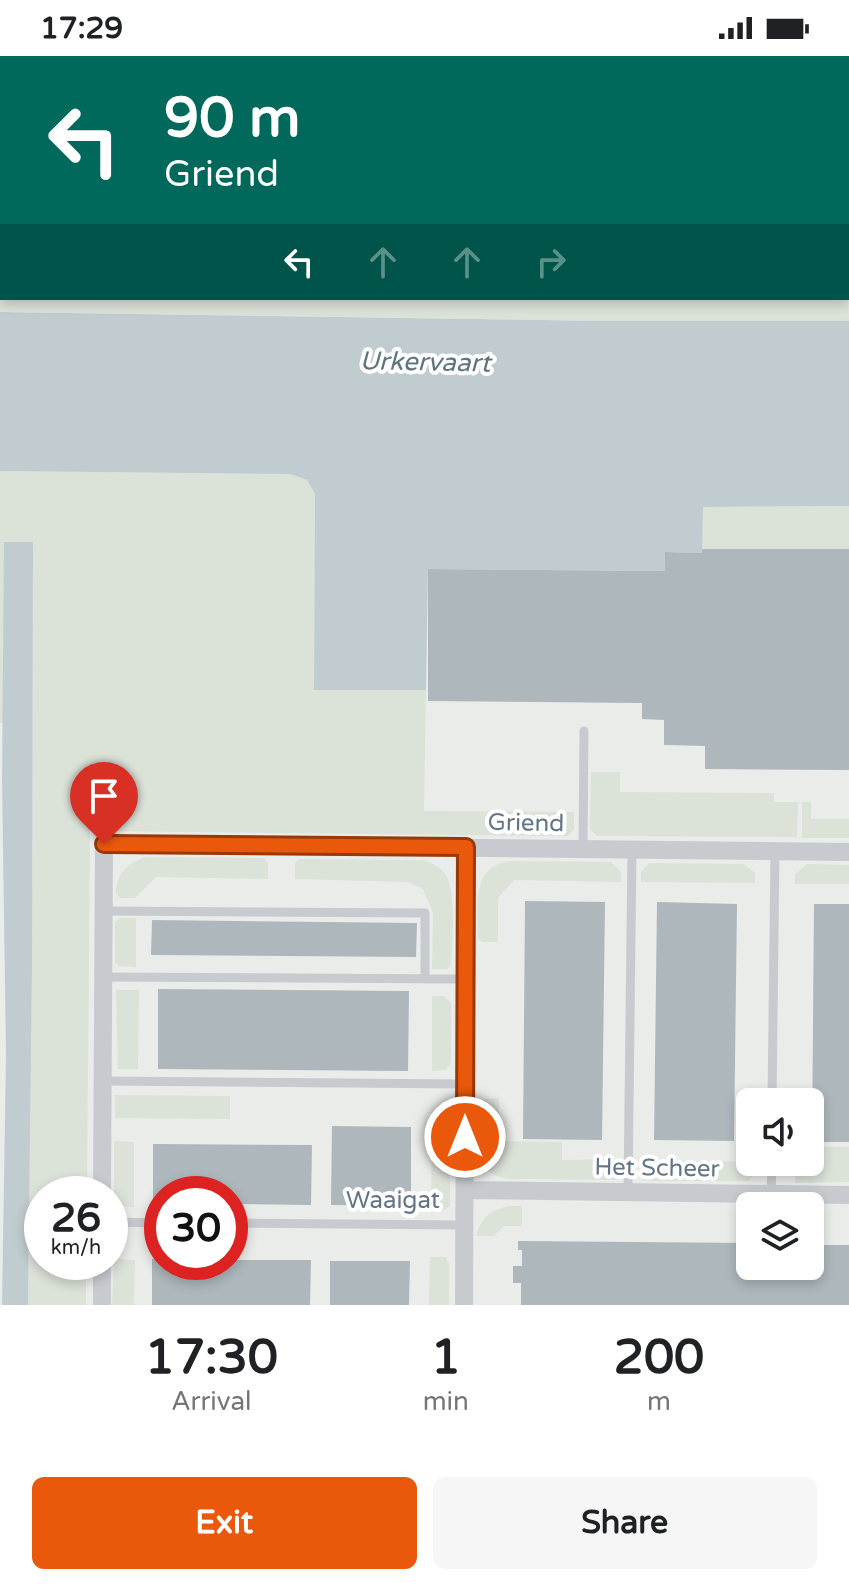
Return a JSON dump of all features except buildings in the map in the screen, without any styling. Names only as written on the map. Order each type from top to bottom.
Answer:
[{"type":"street","name":"Griend","points":[[102,1176],[104,844],[849,852]]},
{"type":"street","name":"Waaigat","points":[[464,1305],[466,847]]},
{"type":"street","name":"Het Scheer","points":[[465,1190],[736,1194]]},
{"type":"street","name":"Het Scheer","points":[[824,1195],[849,1195]]},
{"type":"street","points":[[102,1280],[102,1305]]},
{"type":"lane","points":[[583,848],[584,731]]},
{"type":"lane","points":[[628,1192],[632,849]]},
{"type":"lane","points":[[772,1088],[775,851]]},
{"type":"lane","points":[[103,911],[425,913],[425,979]]},
{"type":"lane","points":[[103,977],[466,979]]},
{"type":"lane","points":[[103,1081],[465,1084]]},
{"type":"lane","name":"Waaigat","points":[[248,1223],[465,1225]]},
{"type":"shaded area","points":[[0,300],[849,300],[849,321],[608,321],[0,312]]},
{"type":"shaded area","points":[[0,424],[849,492],[849,1305],[0,1305]]},
{"type":"shaded area","points":[[0,471],[290,474],[307,480],[315,494],[314,689],[426,690],[424,811],[574,812],[574,830],[567,836],[90,831],[87,1176],[30,1176],[33,543],[5,542],[3,723],[0,723]]},
{"type":"shaded area","points":[[849,506],[849,549],[702,549],[702,507]]},
{"type":"shaded area","points":[[591,772],[620,772],[620,792],[774,793],[774,802],[798,802],[797,837],[597,836],[590,829]]},
{"type":"shaded area","points":[[802,802],[811,802],[811,819],[849,819],[849,838],[802,838]]},
{"type":"shaded area","points":[[146,857],[264,858],[268,863],[268,879],[156,877],[135,898],[120,898],[116,894],[120,875],[133,862]]},
{"type":"shaded area","points":[[299,859],[423,860],[438,867],[445,874],[451,892],[451,965],[447,969],[432,969],[433,913],[423,889],[408,882],[295,879],[295,863]]},
{"type":"shaded area","points":[[509,861],[611,862],[621,872],[621,882],[514,880],[498,898],[498,942],[482,942],[478,938],[477,914],[482,880],[496,865]]},
{"type":"shaded area","points":[[649,863],[744,864],[755,873],[755,883],[641,882],[641,872]]},
{"type":"shaded area","points":[[807,864],[849,865],[849,884],[795,884],[795,874]]},
{"type":"shaded area","points":[[120,918],[136,918],[136,967],[115,963],[115,922]]},
{"type":"shaded area","points":[[116,990],[139,990],[138,1069],[118,1069]]},
{"type":"shaded area","points":[[432,996],[444,996],[451,1003],[451,1063],[446,1070],[432,1071]]},
{"type":"shaded area","points":[[115,1095],[230,1096],[230,1119],[115,1118]]},
{"type":"shaded area","points":[[499,1098],[499,1141],[562,1142],[562,1160],[620,1159],[620,1175],[615,1180],[508,1179],[487,1170],[480,1153],[478,1104],[485,1099]]},
{"type":"shaded area","points":[[432,1126],[447,1126],[450,1135],[450,1206],[444,1210],[431,1209]]},
{"type":"shaded area","points":[[114,1141],[134,1142],[134,1207],[128,1207],[128,1176],[114,1176]]},
{"type":"shaded area","points":[[824,1147],[849,1147],[849,1182],[795,1183],[795,1176],[824,1176]]},
{"type":"shaded area","points":[[641,1160],[736,1162],[736,1176],[753,1176],[748,1181],[644,1181],[640,1176]]},
{"type":"shaded area","points":[[508,1206],[522,1206],[522,1226],[504,1226],[494,1236],[476,1236],[487,1216]]},
{"type":"shaded area","points":[[430,1257],[445,1257],[449,1263],[449,1305],[429,1305]]},
{"type":"shaded area","points":[[128,1260],[135,1260],[134,1305],[112,1305],[113,1280],[128,1280]]},
{"type":"shaded area","points":[[28,1280],[86,1280],[86,1305],[28,1305]]},
{"type":"water","name":"Urkervaart","points":[[0,312],[608,321],[849,321],[849,506],[703,507],[702,553],[665,552],[665,571],[428,569],[426,690],[314,690],[315,494],[307,480],[290,474],[0,471]]},
{"type":"water","points":[[4,542],[33,542],[30,1176],[24,1176],[24,1280],[28,1280],[28,1305],[2,1305],[6,1055],[2,780]]},
{"type":"route","points":[[104,844],[466,847],[465,1137]]}]
